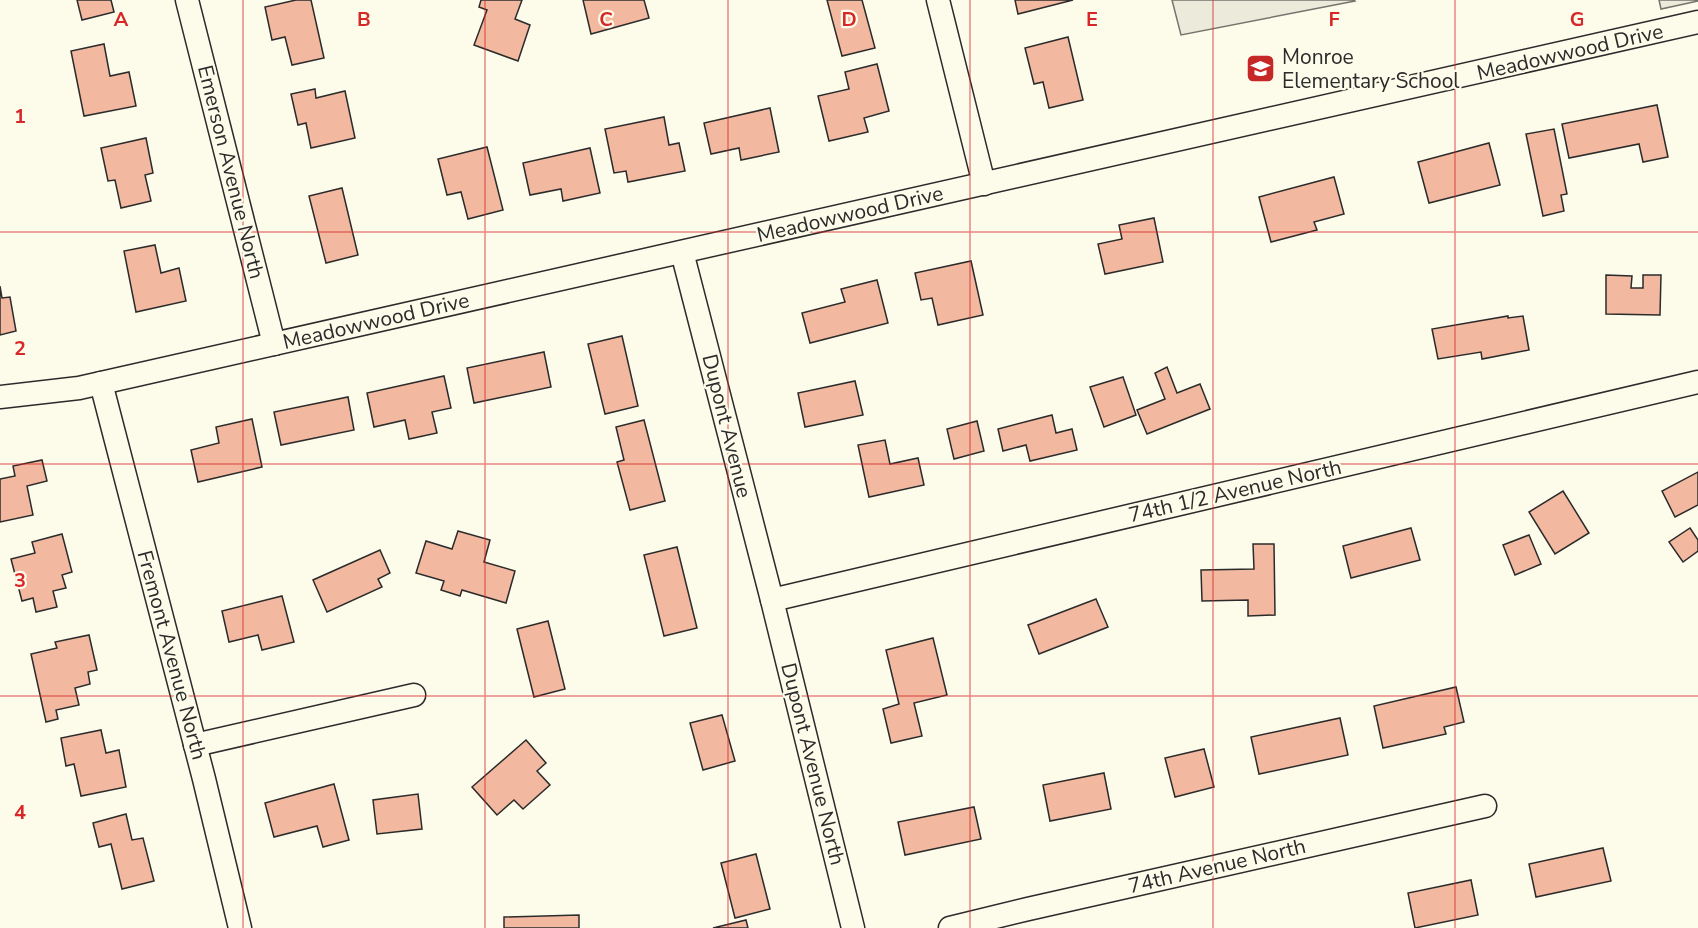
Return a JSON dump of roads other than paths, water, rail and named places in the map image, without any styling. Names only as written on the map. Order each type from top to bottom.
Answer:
[{"type":"street","name":"Emerson Avenue North","points":[[187,0],[274,344]]},
{"type":"street","points":[[938,0],[984,184]]},
{"type":"street","name":"Meadowwood Drive","points":[[0,397],[79,388],[1698,22]]},
{"type":"street","name":"Dupont Avenue","points":[[682,252],[772,600]]},
{"type":"street","name":"74th 1/2 Avenue North","points":[[772,600],[1698,382]]},
{"type":"street","name":"Fremont Avenue North","points":[[101,383],[204,779],[240,928]]},
{"type":"street","name":"Dupont Avenue North","points":[[772,600],[853,928]]},
{"type":"street","points":[[195,745],[414,695]]},
{"type":"street","name":"74th Avenue North","points":[[950,928],[1050,903],[1485,806]]},
{"type":"place","name":"Monroe Elementary School","points":[[1261,69]]}]
